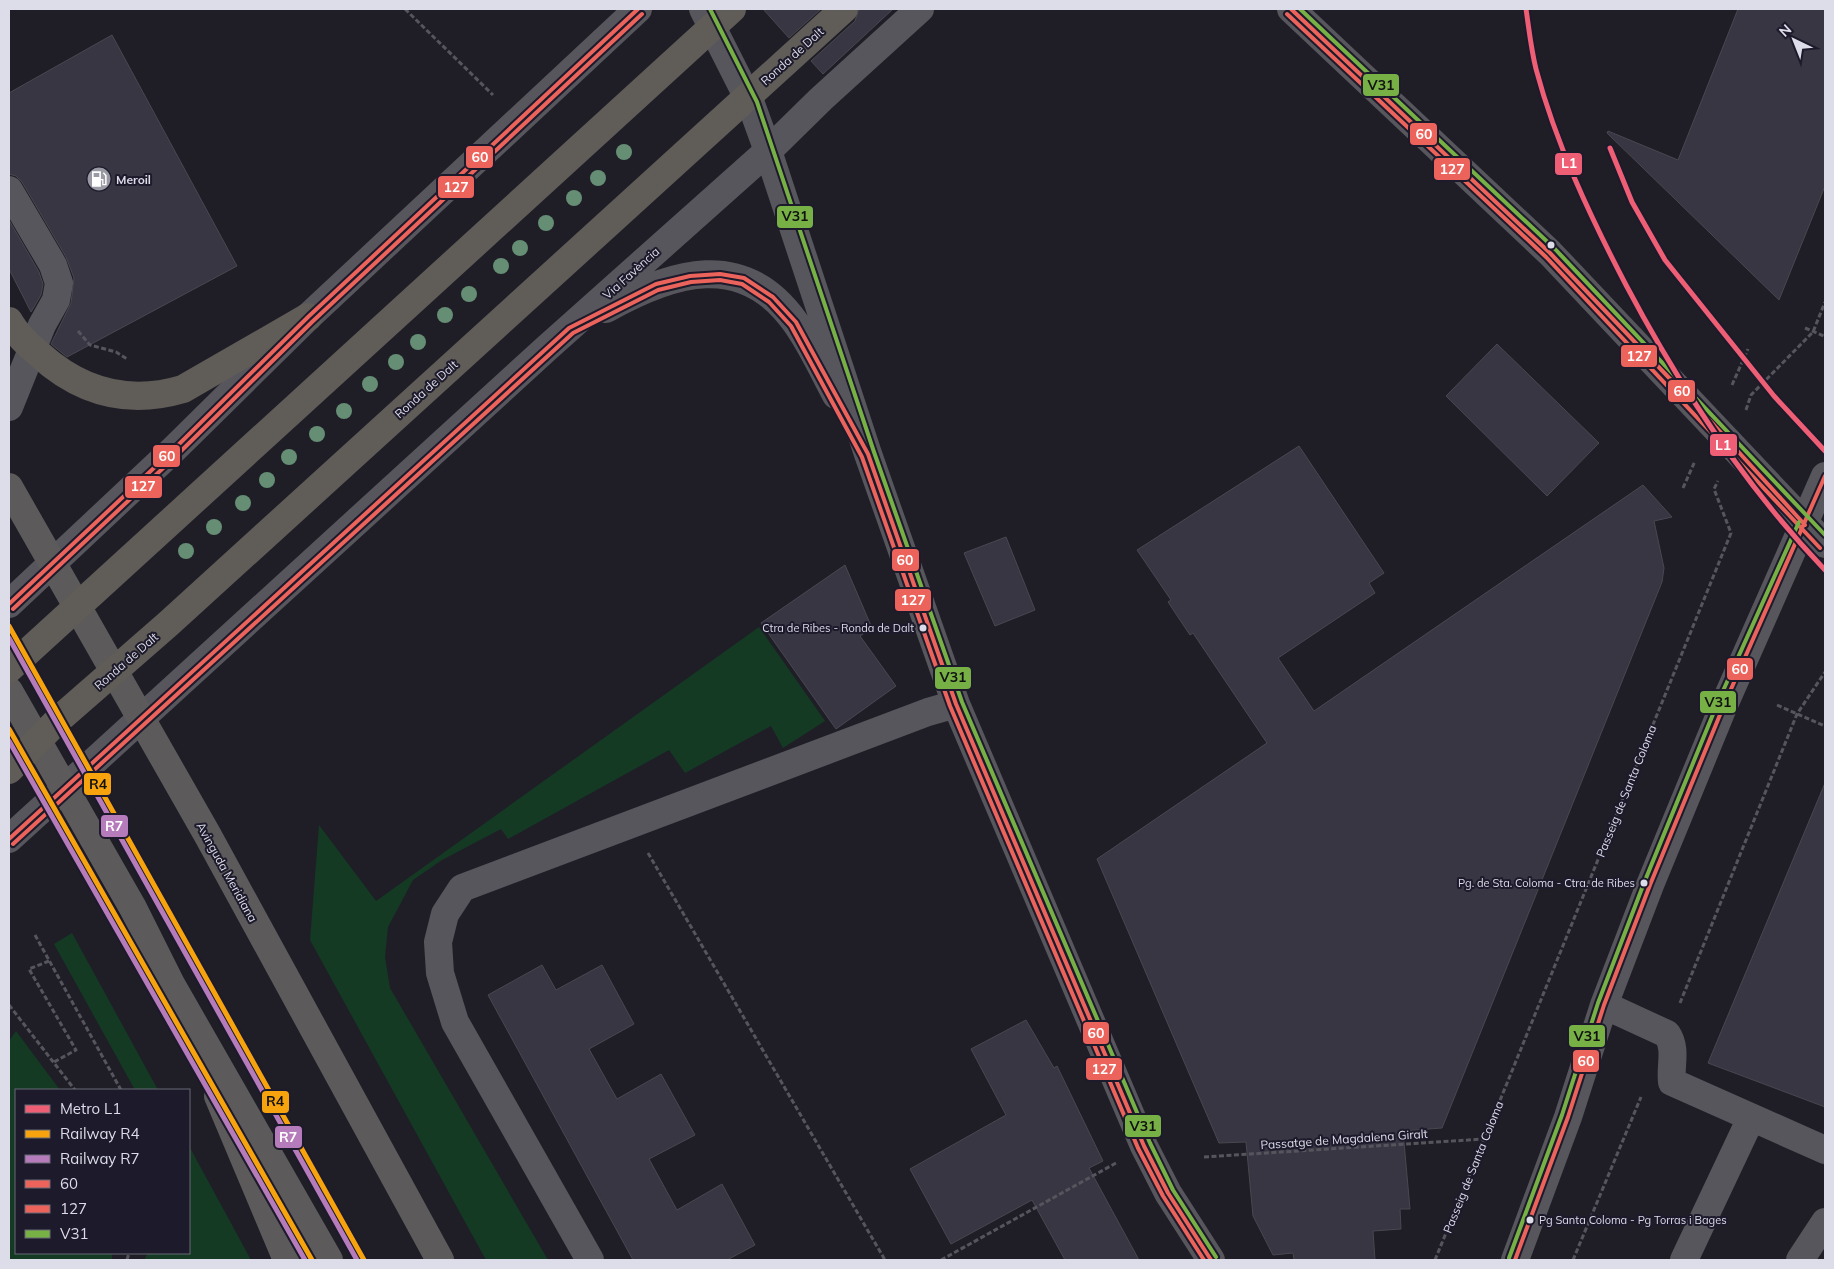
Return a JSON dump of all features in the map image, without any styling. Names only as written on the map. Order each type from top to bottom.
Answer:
[{"type":"highway","points":[[9,669],[732,9]]},
{"type":"highway","name":"Ronda de Dalt","points":[[9,770],[58,720],[168,624],[844,9]]},
{"type":"highway","points":[[9,321],[30,346],[64,374],[85,386],[104,392],[140,397],[161,395],[183,389],[308,317]]},
{"type":"main road","name":"Avinguda Meridiana","points":[[9,487],[207,834],[440,1260]]},
{"type":"main road","points":[[9,691],[133,908],[171,984],[329,1260]]},
{"type":"main road","points":[[171,984],[287,1260]]},
{"type":"street","points":[[9,604],[172,451],[308,317],[638,9]]},
{"type":"street","points":[[703,9],[750,104],[768,151],[868,454],[956,704],[1144,1146],[1168,1193],[1211,1260]]},
{"type":"street","name":"Via Favència","points":[[9,839],[569,328],[768,151],[821,99],[920,9]]},
{"type":"street","points":[[1291,9],[1550,253],[1825,544]]},
{"type":"street","points":[[9,190],[53,265],[59,283],[56,300],[42,325],[10,405]]},
{"type":"street","points":[[569,328],[656,284],[690,276],[720,274],[744,278],[773,297],[796,322],[868,454]]},
{"type":"street","points":[[1515,1260],[1565,1126],[1604,1004],[1724,705],[1825,476]]},
{"type":"street","points":[[590,1260],[455,1022],[440,973],[438,942],[445,914],[449,907],[462,888],[928,712],[956,704]]},
{"type":"street","points":[[1604,1004],[1667,1034],[1672,1041],[1673,1050],[1672,1082],[1825,1150]]},
{"type":"street","points":[[1684,1260],[1751,1118]]},
{"type":"street","points":[[1800,1260],[1825,1222]]},
{"type":"path","points":[[405,9],[493,95]]},
{"type":"path","points":[[1752,395],[1813,332],[1825,302]]},
{"type":"path","points":[[1805,328],[1824,336]]},
{"type":"path","points":[[90,345],[116,352]]},
{"type":"path","points":[[1732,385],[1748,349]]},
{"type":"path","points":[[1683,488],[1695,461]]},
{"type":"path","name":"Passeig de Santa Coloma","points":[[1435,1260],[1731,533],[1714,489]]},
{"type":"path","points":[[1667,1034],[1797,714],[1825,672]]},
{"type":"path","points":[[1777,706],[1825,726]]},
{"type":"path","points":[[648,853],[885,1260]]},
{"type":"path","points":[[35,935],[120,1089]]},
{"type":"path","points":[[49,961],[30,969],[76,1050],[54,1062]]},
{"type":"path","points":[[9,1004],[74,1089]]},
{"type":"path","points":[[1573,1260],[1644,1088]]},
{"type":"path","name":"Passatge de Magdalena Giralt","points":[[1204,1157],[1484,1139]]},
{"type":"path","points":[[941,1260],[1119,1162]]},
{"type":"green space","points":[[759,627],[825,721],[783,748],[771,726],[685,773],[669,750],[508,839],[501,829],[442,860],[413,880],[388,927],[385,957],[390,988],[548,1260],[486,1260],[310,940],[319,825],[376,901]]},
{"type":"green space","points":[[72,933],[157,1089],[134,1089],[54,944]]},
{"type":"green space","points":[[16,1031],[59,1089],[15,1089],[15,1254],[112,1254],[112,1260],[9,1260],[9,1041]]},
{"type":"green space","points":[[190,1148],[251,1260],[144,1260],[147,1254],[190,1254]]},
{"type":"building","points":[[763,9],[821,9],[789,38]]},
{"type":"building","points":[[859,9],[893,9],[823,74],[811,61],[855,21]]},
{"type":"building","points":[[1738,9],[1825,9],[1825,186],[1779,300],[1607,133],[1608,131],[1678,160]]},
{"type":"building","name":"Meroil","points":[[112,35],[237,266],[67,357],[51,344],[71,303],[74,278],[66,257],[22,182],[16,176],[9,174],[9,93]]},
{"type":"building","points":[[9,220],[39,272],[43,284],[41,295],[31,312],[9,269]]},
{"type":"building","points":[[1497,344],[1599,443],[1547,496],[1446,396]]},
{"type":"building","points":[[1299,446],[1384,573],[1369,583],[1375,593],[1278,658],[1314,711],[1643,485],[1672,517],[1654,521],[1664,568],[1662,582],[1442,1128],[1403,1131],[1410,1209],[1400,1209],[1401,1229],[1373,1231],[1375,1260],[1294,1260],[1293,1253],[1273,1255],[1253,1216],[1246,1142],[1219,1143],[1097,859],[1267,743],[1193,633],[1190,635],[1168,602],[1171,600],[1137,550]]},
{"type":"building","points":[[1006,537],[1035,610],[995,626],[964,553]]},
{"type":"building","points":[[845,565],[872,628],[860,636],[896,686],[836,729],[761,623]]},
{"type":"building","points":[[1825,783],[1825,1107],[1708,1063]]},
{"type":"building","points":[[542,965],[556,990],[602,965],[634,1024],[589,1049],[617,1099],[661,1074],[695,1135],[649,1159],[677,1210],[722,1184],[755,1245],[727,1260],[633,1260],[488,995]]},
{"type":"building","points":[[1026,1020],[1054,1068],[1057,1066],[1103,1161],[1089,1168],[1139,1260],[1065,1260],[1032,1200],[951,1244],[910,1169],[1006,1115],[971,1049]]},
{"type":"metro line","name":"L1","points":[[1526,9],[1536,69],[1553,125],[1587,206],[1626,285],[1669,361],[1716,435],[1767,504],[1825,570]]},
{"type":"metro line","name":"L1","points":[[1610,148],[1632,202],[1665,260],[1774,396],[1825,451]]},
{"type":"rail line","name":"R4","points":[[9,626],[364,1260]]},
{"type":"rail line","name":"R7","points":[[9,638],[357,1260]]},
{"type":"rail line","name":"R4","points":[[9,729],[312,1260]]},
{"type":"rail line","name":"R7","points":[[9,741],[305,1260]]},
{"type":"transit line","name":"60","points":[[9,604],[172,451],[308,317],[638,9]]},
{"type":"transit line","name":"V31","points":[[710,9],[757,102],[874,452],[962,702],[1150,1143],[1173,1190],[1216,1257]]},
{"type":"transit line","name":"60","points":[[1291,9],[1550,253],[1714,425],[1805,525]]},
{"type":"transit line","name":"V31","points":[[1300,9],[1555,249],[1825,535]]},
{"type":"transit line","name":"127","points":[[13,609],[176,456],[312,322],[642,14]]},
{"type":"transit line","name":"127","points":[[1287,14],[1546,257],[1820,548]]},
{"type":"transit line","name":"60","points":[[9,839],[569,328],[656,284],[690,276],[720,274],[744,278],[773,297],[796,322],[868,454],[956,704],[1144,1146],[1168,1193],[1211,1260]]},
{"type":"transit line","name":"127","points":[[13,844],[573,333],[658,290],[691,282],[720,280],[742,284],[769,302],[791,326],[862,457],[950,706],[1138,1148],[1163,1196],[1204,1260]]},
{"type":"transit line","name":"60","points":[[1515,1260],[1568,1117],[1604,1005],[1650,885],[1724,705],[1825,476]]},
{"type":"transit line","name":"V31","points":[[1509,1258],[1562,1115],[1598,1003],[1644,883],[1718,702],[1799,522]]},
{"type":"place","name":"Meroil","points":[[99,179]]},
{"type":"place","name":"Ctra de Ribes - Ronda de Dalt","points":[[923,628]]},
{"type":"place","name":"Pg. de Sta. Coloma - Ctra. de Ribes","points":[[1644,883]]},
{"type":"place","name":"Pg Santa Coloma - Pg Torras i Bages","points":[[1530,1220]]}]
